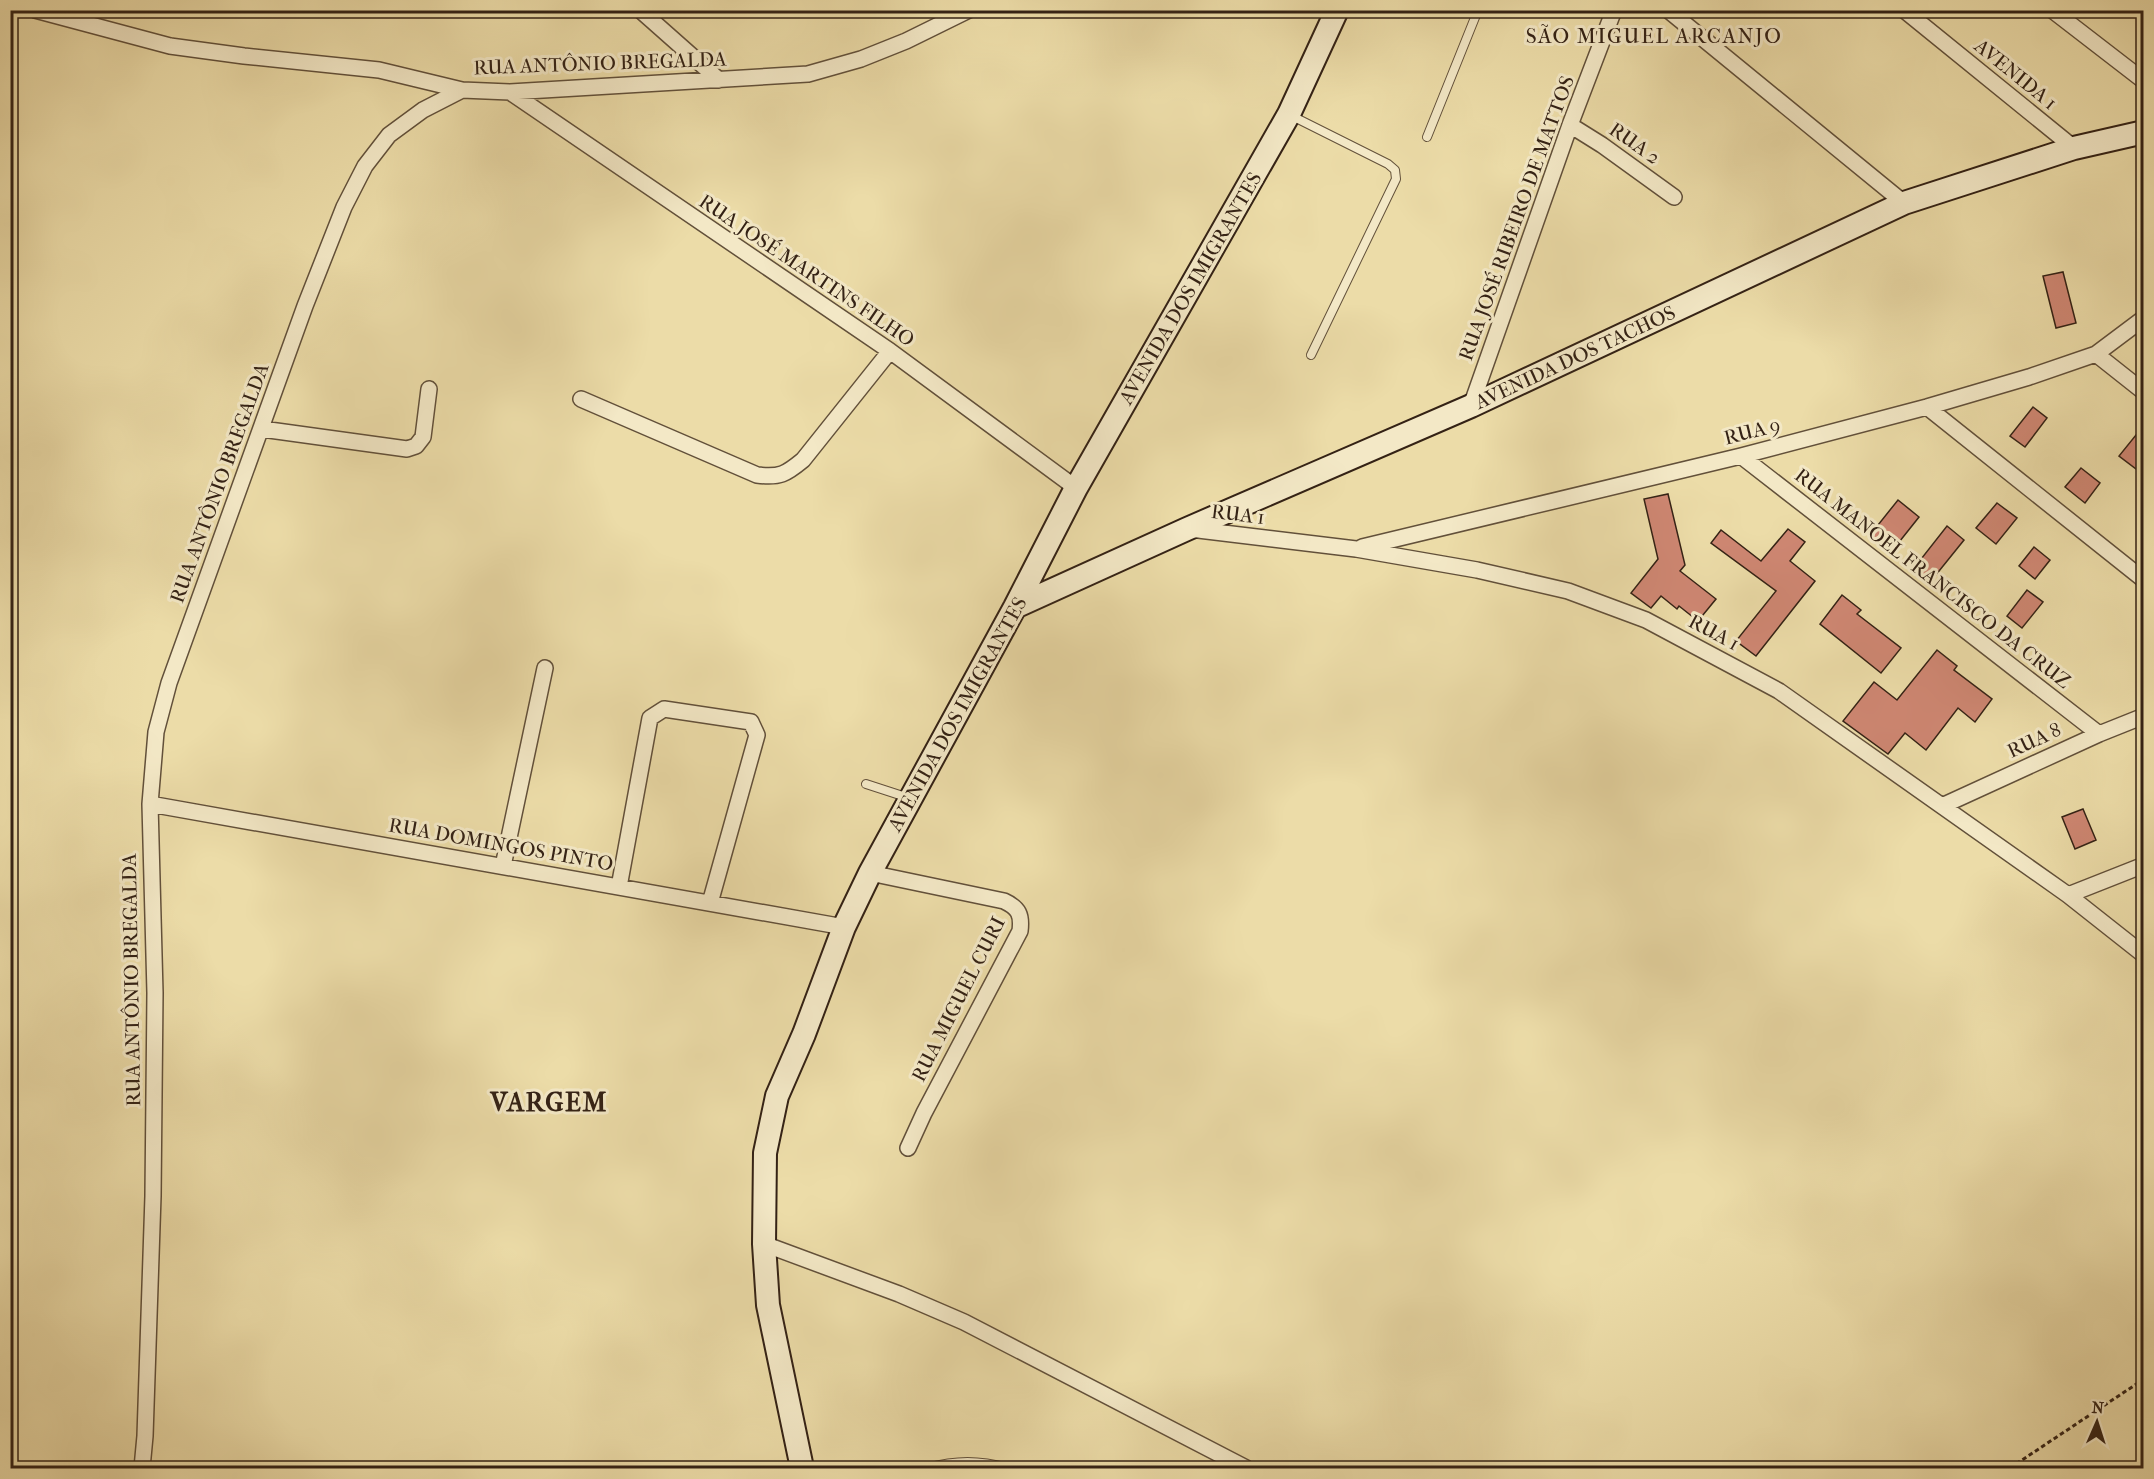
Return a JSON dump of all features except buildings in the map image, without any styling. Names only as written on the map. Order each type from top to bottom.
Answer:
[{"type":"street","points":[[35,10],[170,46],[379,70],[462,90]]},
{"type":"street","points":[[640,10],[719,80]]},
{"type":"street","name":"RUA ANTÔNIO BREGALDA","points":[[142,1468],[146,1424],[154,1113],[155,993],[150,804],[156,732],[169,683],[305,306],[344,207],[365,166],[389,135],[423,110],[462,90],[510,92],[808,74],[861,59],[906,41],[969,10]]},
{"type":"street","name":"AVENIDA DOS IMIGRANTES","points":[[802,1468],[768,1305],[764,1244],[765,1153],[777,1096],[804,1034],[844,927],[870,873],[1015,607],[1076,488],[1289,114],[1337,10]]},
{"type":"street","name":"RUA JOSÉ RIBEIRO DE MATTOS","points":[[1471,406],[1570,125],[1614,10]]},
{"type":"street","points":[[1668,10],[1904,203]]},
{"type":"street","name":"AVENIDA 1","points":[[1904,10],[2074,148]]},
{"type":"street","points":[[2052,10],[2144,81]]},
{"type":"street","name":"RUA JOSÉ MARTINS FILHO","points":[[510,92],[890,351],[1076,488]]},
{"type":"street","name":"RUA 2","points":[[1570,125],[1674,197]]},
{"type":"street","name":"AVENIDA DOS TACHOS","points":[[1015,607],[1187,529],[1471,406],[1904,203],[2074,148],[2144,132]]},
{"type":"street","name":"RUA 9","points":[[1356,549],[1741,456],[2029,377],[2096,354],[2144,318]]},
{"type":"street","points":[[581,399],[757,475],[775,477],[789,471],[803,460],[890,351]]},
{"type":"street","points":[[2096,354],[2144,392]]},
{"type":"street","points":[[262,429],[407,449],[416,446],[423,437],[429,389]]},
{"type":"street","points":[[1926,407],[2144,579]]},
{"type":"street","name":"RUA MANOEL FRANCISCO DA CRUZ","points":[[1741,456],[2098,734]]},
{"type":"street","name":"RUA 1","points":[[1187,529],[1356,549],[1477,570],[1568,591],[1647,620],[1779,691],[1944,805],[2068,895],[2144,955]]},
{"type":"street","points":[[503,866],[545,668]]},
{"type":"street","points":[[619,887],[650,718],[664,709],[751,722],[757,735],[710,903]]},
{"type":"street","name":"RUA 8","points":[[1944,805],[2098,734],[2144,716]]},
{"type":"street","name":"RUA DOMINGOS PINTO","points":[[150,804],[844,927]]},
{"type":"street","points":[[2068,895],[2144,865]]},
{"type":"street","name":"RUA MIGUEL CURI","points":[[870,873],[1004,901],[1015,906],[1022,918],[1020,931],[929,1104],[908,1149]]},
{"type":"street","points":[[764,1244],[899,1294],[964,1322],[1246,1468]]},
{"type":"lane","points":[[1427,137],[1478,10]]},
{"type":"lane","points":[[1289,114],[1388,164],[1395,171],[1396,179],[1311,355]]},
{"type":"lane","points":[[866,784],[910,799]]},
{"type":"lane","points":[[926,1468],[951,1462],[983,1462],[1009,1468]]},
{"type":"path","points":[[2010,1468],[2144,1379]]},
{"type":"district","name":"SÃO MIGUEL ARCANJO","points":[[1654,36]]},
{"type":"district","name":"VARGEM","points":[[549,1102]]}]
